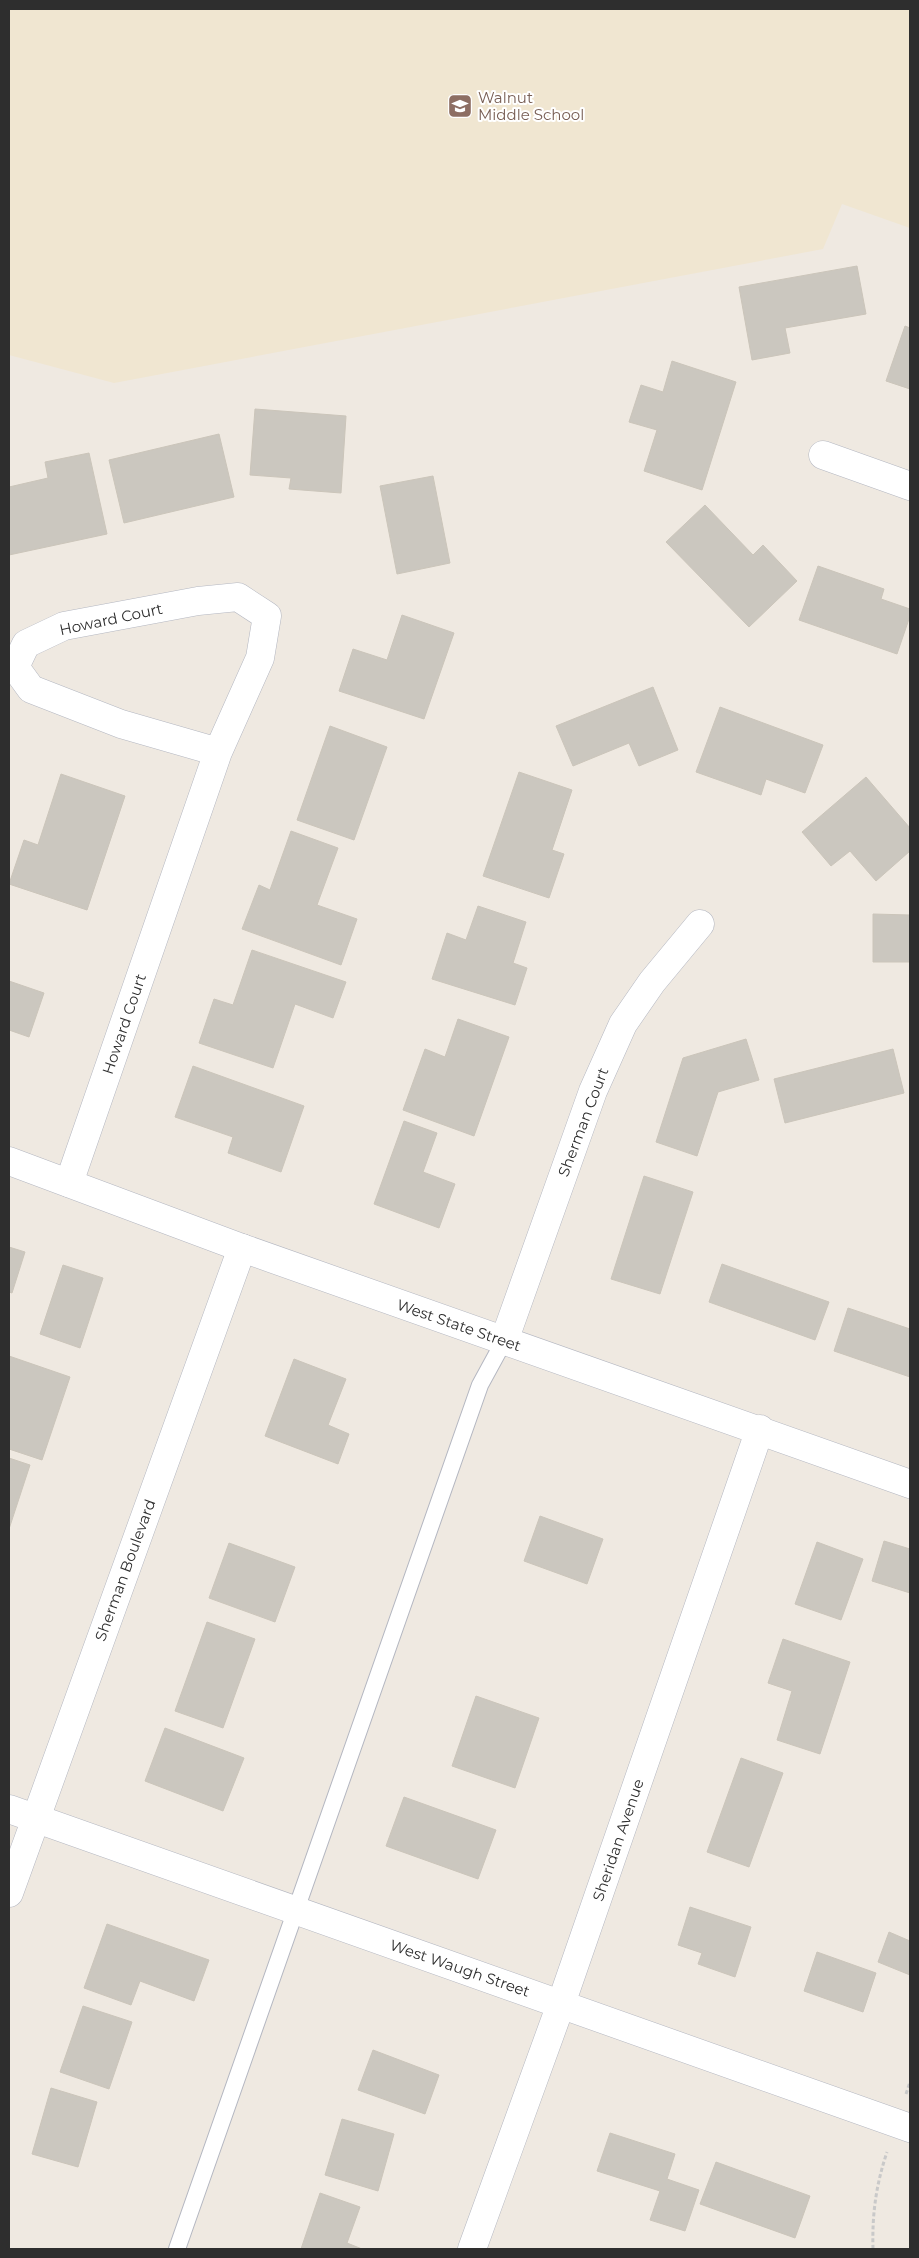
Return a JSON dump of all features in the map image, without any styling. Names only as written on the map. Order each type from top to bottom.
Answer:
[{"type":"street","points":[[823,455],[910,486]]},
{"type":"street","name":"Howard Court","points":[[69,1183],[218,752],[260,658],[267,616],[238,597],[198,601],[64,626],[26,644],[16,667],[31,689],[121,724],[218,752]]},
{"type":"street","name":"Sherman Court","points":[[504,1341],[593,1091],[623,1024],[652,982],[700,924]]},
{"type":"street","name":"West State Street","points":[[9,1161],[242,1248],[910,1484]]},
{"type":"street","name":"Sherman Boulevard","points":[[9,1893],[242,1248]]},
{"type":"street","name":"Sheridan Avenue","points":[[472,2249],[561,2004],[760,1430]]},
{"type":"street","name":"West Waugh Street","points":[[9,1809],[903,2126]]},
{"type":"lane","points":[[177,2249],[480,1385],[504,1341]]},
{"type":"path","points":[[873,2249],[872,2218],[876,2185],[903,2126],[910,2082]]},
{"type":"shaded area","name":"Walnut Middle School","points":[[9,9],[910,9],[910,228],[842,204],[823,249],[114,383],[9,355]]},
{"type":"building","points":[[857,266],[866,314],[785,328],[790,353],[752,360],[739,287]]},
{"type":"building","points":[[905,326],[910,328],[910,389],[886,381]]},
{"type":"building","points":[[672,361],[736,382],[702,490],[644,471],[657,430],[629,422],[641,385],[663,392]]},
{"type":"building","points":[[255,409],[346,416],[341,493],[289,489],[291,478],[250,475]]},
{"type":"building","points":[[219,434],[234,497],[124,523],[109,460]]},
{"type":"building","points":[[89,453],[107,534],[9,555],[9,487],[48,478],[45,462]]},
{"type":"building","points":[[433,476],[450,563],[397,574],[380,486]]},
{"type":"building","points":[[705,505],[753,555],[763,545],[797,581],[749,627],[666,542]]},
{"type":"building","points":[[818,566],[884,589],[881,599],[910,609],[910,616],[897,654],[799,620]]},
{"type":"building","points":[[402,615],[454,633],[424,719],[339,691],[353,649],[387,660]]},
{"type":"building","points":[[653,687],[678,750],[639,766],[629,743],[573,766],[556,726]]},
{"type":"building","points":[[720,707],[823,745],[805,793],[766,779],[761,795],[696,772]]},
{"type":"building","points":[[330,726],[387,747],[354,840],[297,820]]},
{"type":"building","points":[[519,772],[572,790],[552,850],[564,854],[549,898],[483,876]]},
{"type":"building","points":[[61,774],[125,796],[87,910],[9,884],[24,840],[38,845]]},
{"type":"building","points":[[866,777],[910,828],[910,851],[876,881],[850,851],[831,866],[802,832]]},
{"type":"building","points":[[291,831],[338,848],[317,905],[357,919],[341,965],[242,929],[259,885],[270,890]]},
{"type":"building","points":[[478,906],[526,922],[513,963],[527,968],[515,1005],[432,979],[447,933],[466,940]]},
{"type":"building","points":[[873,914],[910,915],[910,962],[873,962]]},
{"type":"building","points":[[252,950],[346,982],[333,1018],[295,1004],[273,1068],[199,1043],[214,999],[233,1005]]},
{"type":"building","points":[[9,981],[44,993],[29,1037],[9,1030]]},
{"type":"building","points":[[458,1019],[509,1037],[474,1136],[403,1110],[425,1049],[445,1057]]},
{"type":"building","points":[[746,1039],[759,1080],[718,1092],[697,1156],[656,1142],[683,1058]]},
{"type":"building","points":[[893,1049],[904,1093],[785,1123],[774,1079]]},
{"type":"building","points":[[193,1066],[304,1106],[281,1172],[228,1153],[233,1137],[175,1117]]},
{"type":"building","points":[[404,1121],[437,1133],[423,1172],[455,1184],[439,1228],[374,1204]]},
{"type":"building","points":[[644,1176],[693,1192],[660,1294],[611,1279]]},
{"type":"building","points":[[9,1247],[25,1252],[12,1293],[9,1292]]},
{"type":"building","points":[[722,1264],[829,1302],[815,1340],[709,1302]]},
{"type":"building","points":[[63,1265],[103,1278],[80,1348],[40,1334]]},
{"type":"building","points":[[848,1308],[910,1329],[910,1377],[834,1351]]},
{"type":"building","points":[[9,1356],[70,1377],[42,1460],[9,1449]]},
{"type":"building","points":[[294,1359],[346,1379],[328,1425],[349,1434],[338,1464],[265,1436]]},
{"type":"building","points":[[9,1458],[30,1465],[9,1529]]},
{"type":"building","points":[[540,1516],[603,1539],[587,1584],[524,1561]]},
{"type":"building","points":[[884,1541],[910,1549],[910,1593],[872,1581]]},
{"type":"building","points":[[817,1542],[863,1559],[841,1620],[795,1604]]},
{"type":"building","points":[[229,1543],[295,1567],[275,1622],[209,1598]]},
{"type":"building","points":[[207,1622],[255,1639],[223,1728],[175,1711]]},
{"type":"building","points":[[783,1639],[850,1662],[820,1754],[777,1740],[792,1691],[768,1683]]},
{"type":"building","points":[[476,1696],[539,1718],[515,1788],[452,1766]]},
{"type":"building","points":[[165,1728],[244,1758],[223,1811],[145,1781]]},
{"type":"building","points":[[741,1758],[783,1773],[749,1867],[707,1852]]},
{"type":"building","points":[[404,1797],[496,1830],[478,1879],[386,1846]]},
{"type":"building","points":[[690,1907],[751,1927],[735,1977],[698,1964],[702,1953],[678,1945]]},
{"type":"building","points":[[107,1924],[209,1960],[194,2001],[140,1981],[131,2005],[84,1988]]},
{"type":"building","points":[[889,1932],[910,1941],[910,1975],[878,1962]]},
{"type":"building","points":[[817,1952],[876,1973],[863,2012],[804,1991]]},
{"type":"building","points":[[83,2006],[132,2022],[109,2089],[60,2072]]},
{"type":"building","points":[[373,2050],[439,2075],[425,2114],[358,2090]]},
{"type":"building","points":[[51,2088],[97,2102],[78,2167],[32,2154]]},
{"type":"building","points":[[342,2119],[394,2134],[378,2191],[325,2175]]},
{"type":"building","points":[[610,2133],[675,2154],[667,2179],[699,2190],[685,2231],[650,2220],[660,2191],[597,2171]]},
{"type":"building","points":[[716,2162],[810,2196],[795,2238],[700,2204]]},
{"type":"building","points":[[320,2193],[360,2207],[347,2243],[362,2249],[301,2249]]},
{"type":"place","name":"Walnut Middle School","points":[[460,106]]}]
